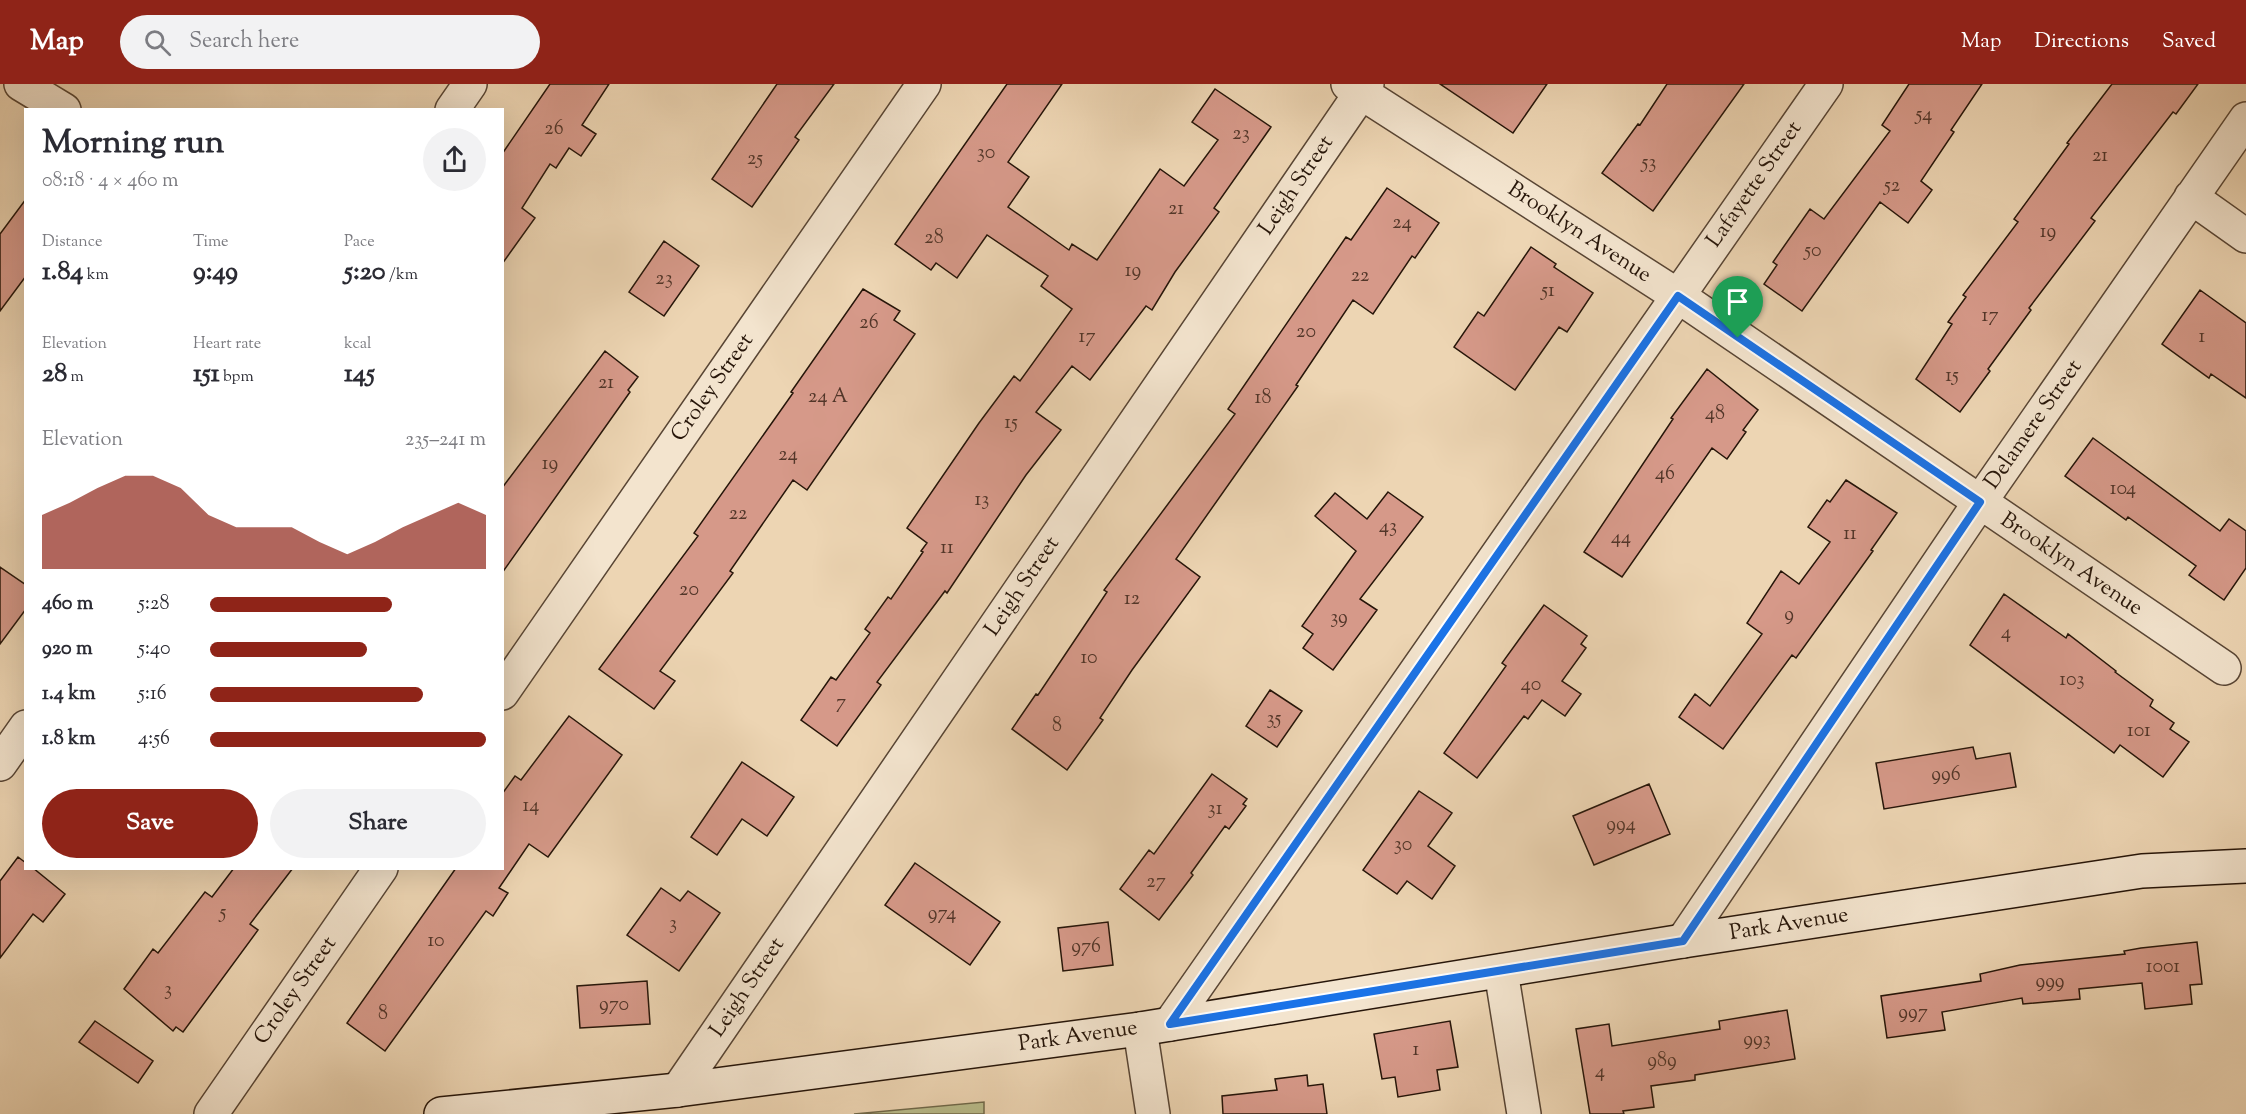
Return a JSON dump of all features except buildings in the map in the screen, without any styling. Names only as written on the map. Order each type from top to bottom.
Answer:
[{"type":"street","points":[[0,95],[9,84]]},
{"type":"street","points":[[21,84],[61,108]]},
{"type":"street","points":[[453,108],[470,84]]},
{"type":"street","name":"Croley Street","points":[[504,690],[924,84]]},
{"type":"street","name":"Lafayette Street","points":[[1155,1026],[1678,296],[1826,84]]},
{"type":"street","name":"Brooklyn Avenue","points":[[1359,87],[1678,296],[2224,668]]},
{"type":"street","name":"Leigh Street","points":[[678,1090],[1359,87]]},
{"type":"street","name":"Delamere Street","points":[[1683,941],[1980,502],[2246,118]]},
{"type":"street","points":[[2191,197],[2246,236]]},
{"type":"street","points":[[0,764],[24,730]]},
{"type":"street","name":"Park Avenue","points":[[441,1114],[678,1090],[1155,1026],[1683,941],[2142,871],[2246,866]]},
{"type":"street","name":"Croley Street","points":[[211,1114],[380,870]]},
{"type":"street","points":[[1501,971],[1524,1114]]},
{"type":"street","points":[[1153,1114],[1155,1026]]},
{"type":"green space","points":[[984,1102],[984,1114],[854,1114]]},
{"type":"route","points":[[1678,296],[1738,338],[1980,502],[1683,941],[1170,1024],[1678,296]]}]
